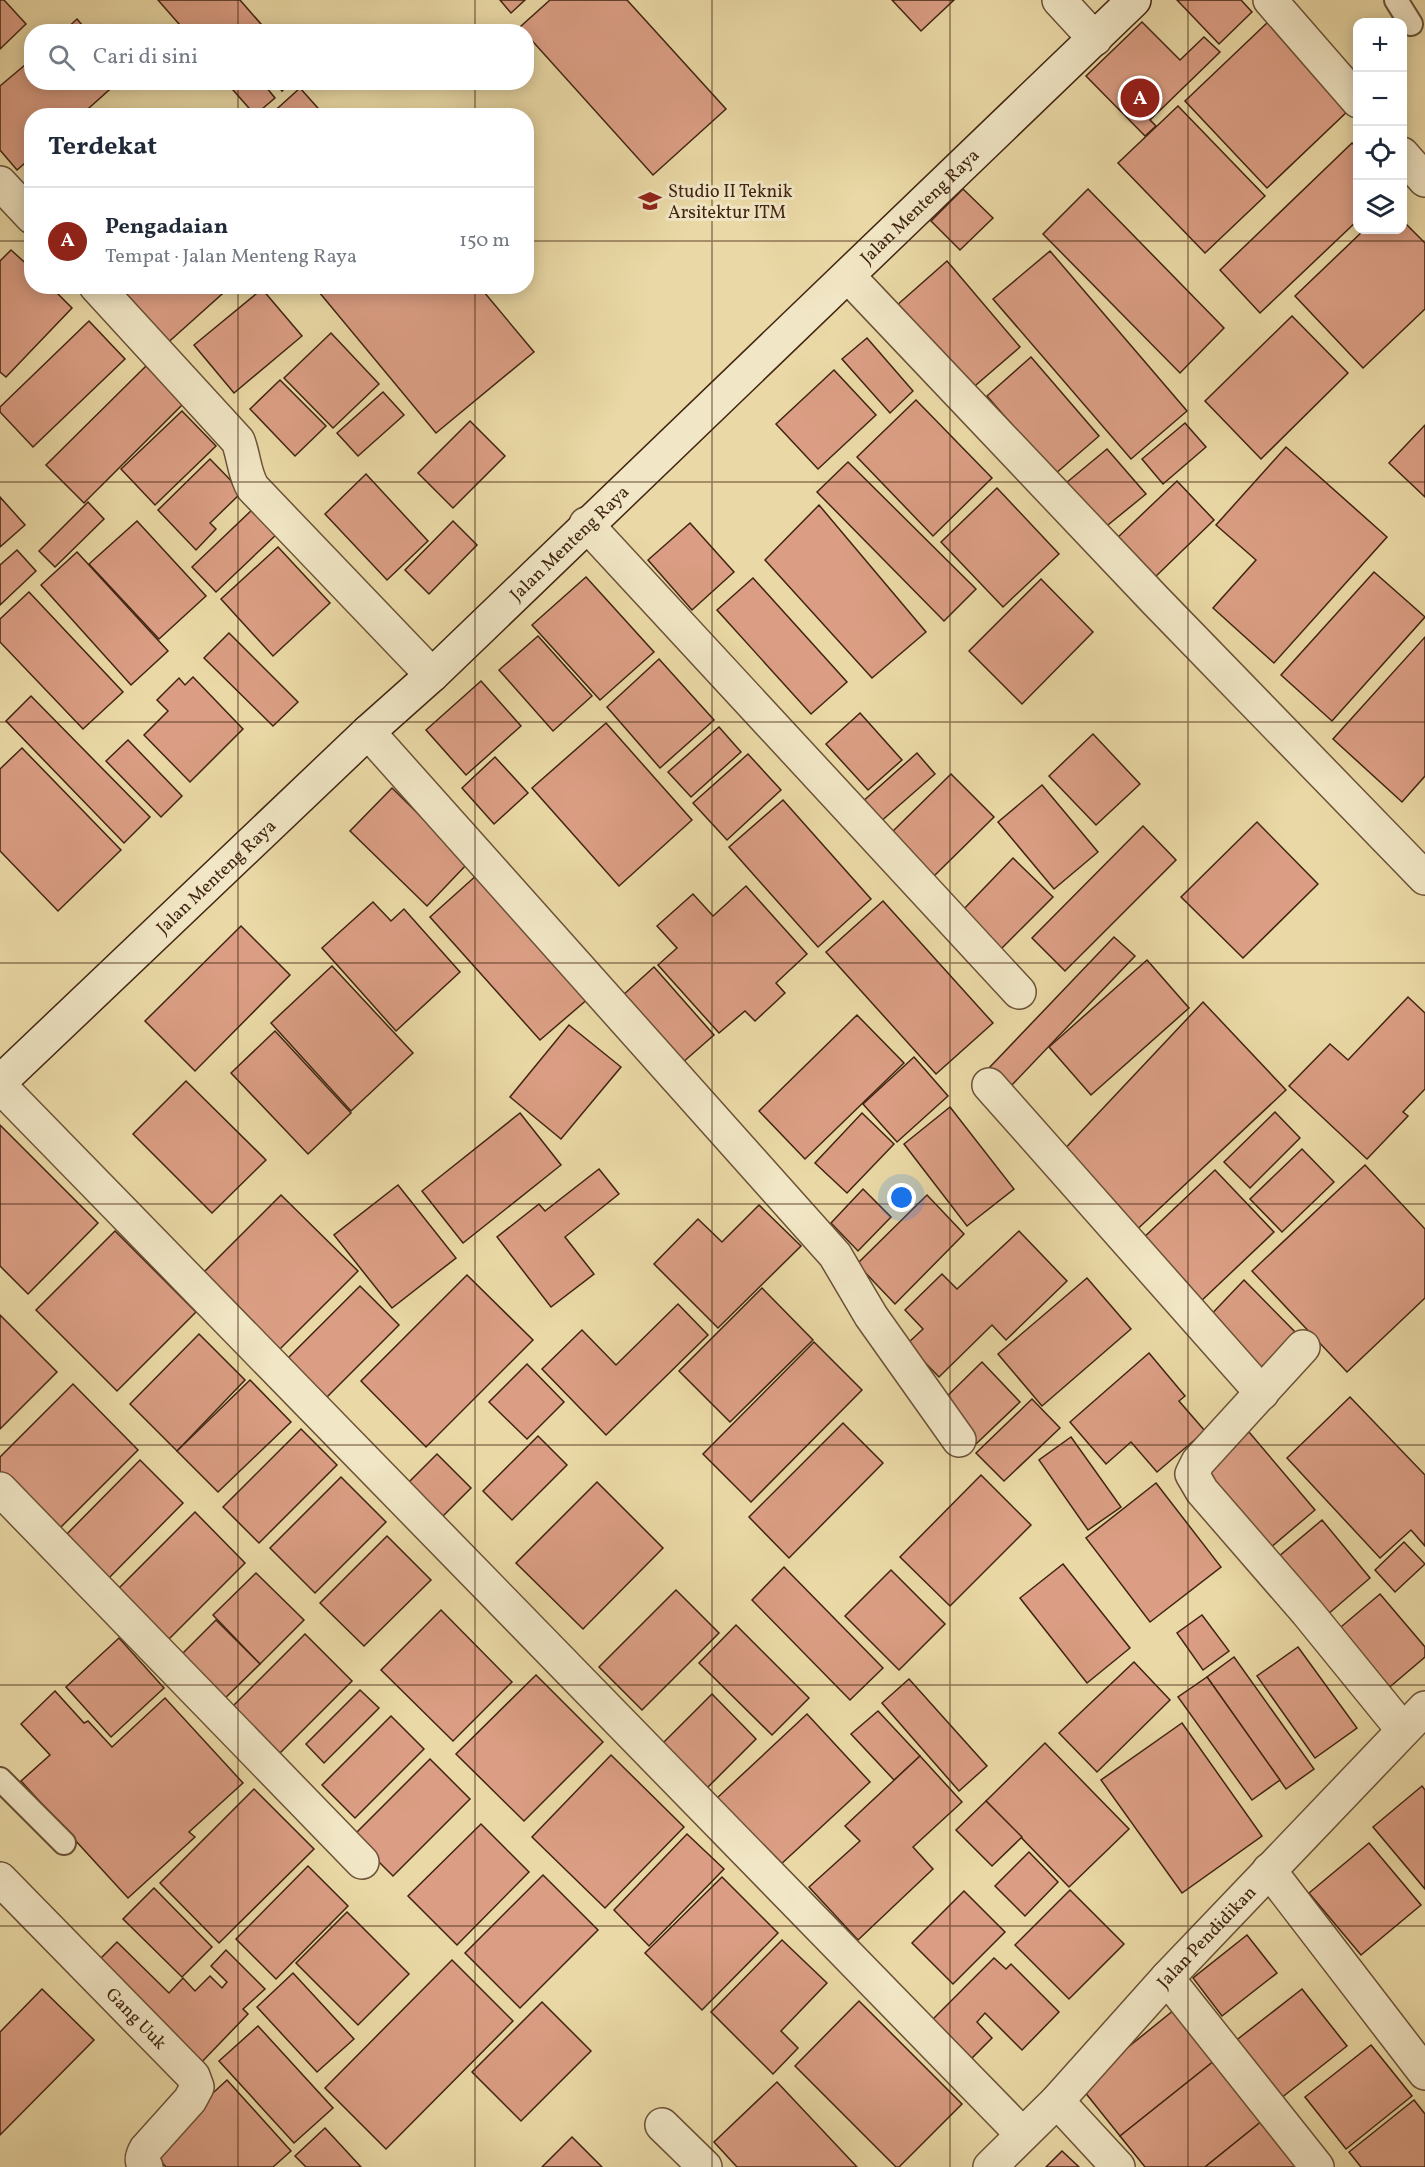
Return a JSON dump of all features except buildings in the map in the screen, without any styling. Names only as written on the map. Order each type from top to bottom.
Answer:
[{"type":"street","points":[[1059,0],[1095,39]]},
{"type":"street","name":"Jalan Menteng Raya","points":[[0,1084],[368,732],[432,675],[1134,0]]},
{"type":"street","points":[[1270,0],[1353,95]]},
{"type":"street","points":[[1407,160],[1425,180]]},
{"type":"street","points":[[0,183],[24,208]]},
{"type":"street","points":[[848,276],[1156,601],[1425,878]]},
{"type":"street","points":[[103,294],[238,441],[248,479],[253,488],[432,675]]},
{"type":"street","points":[[586,525],[1019,992]]},
{"type":"street","points":[[368,732],[834,1255],[871,1316],[959,1440]]},
{"type":"street","points":[[0,1084],[1022,2134]]},
{"type":"street","points":[[989,1084],[1262,1393]]},
{"type":"street","points":[[1303,1347],[1198,1462],[1192,1474],[1202,1491],[1307,1612],[1414,1719]]},
{"type":"street","points":[[0,1489],[362,1862]]},
{"type":"street","name":"Jalan Pendidikan","points":[[990,2167],[1057,2101],[1167,1978],[1414,1719]]},
{"type":"street","points":[[1269,1870],[1425,2073]]},
{"type":"street","name":"Gang Uuk","points":[[0,1879],[194,2076],[197,2087],[190,2100],[146,2149],[142,2157],[146,2167]]},
{"type":"street","points":[[1167,1978],[1317,2167]]},
{"type":"street","points":[[1057,2101],[1118,2167]]},
{"type":"street","points":[[662,2125],[705,2167]]},
{"type":"lane","points":[[1396,0],[1411,24]]},
{"type":"lane","points":[[0,1779],[64,1843]]},
{"type":"place","name":"Pengadaian","points":[[1140,98]]},
{"type":"place","name":"Studio II Teknik Arsitektur ITM","points":[[650,201]]}]
